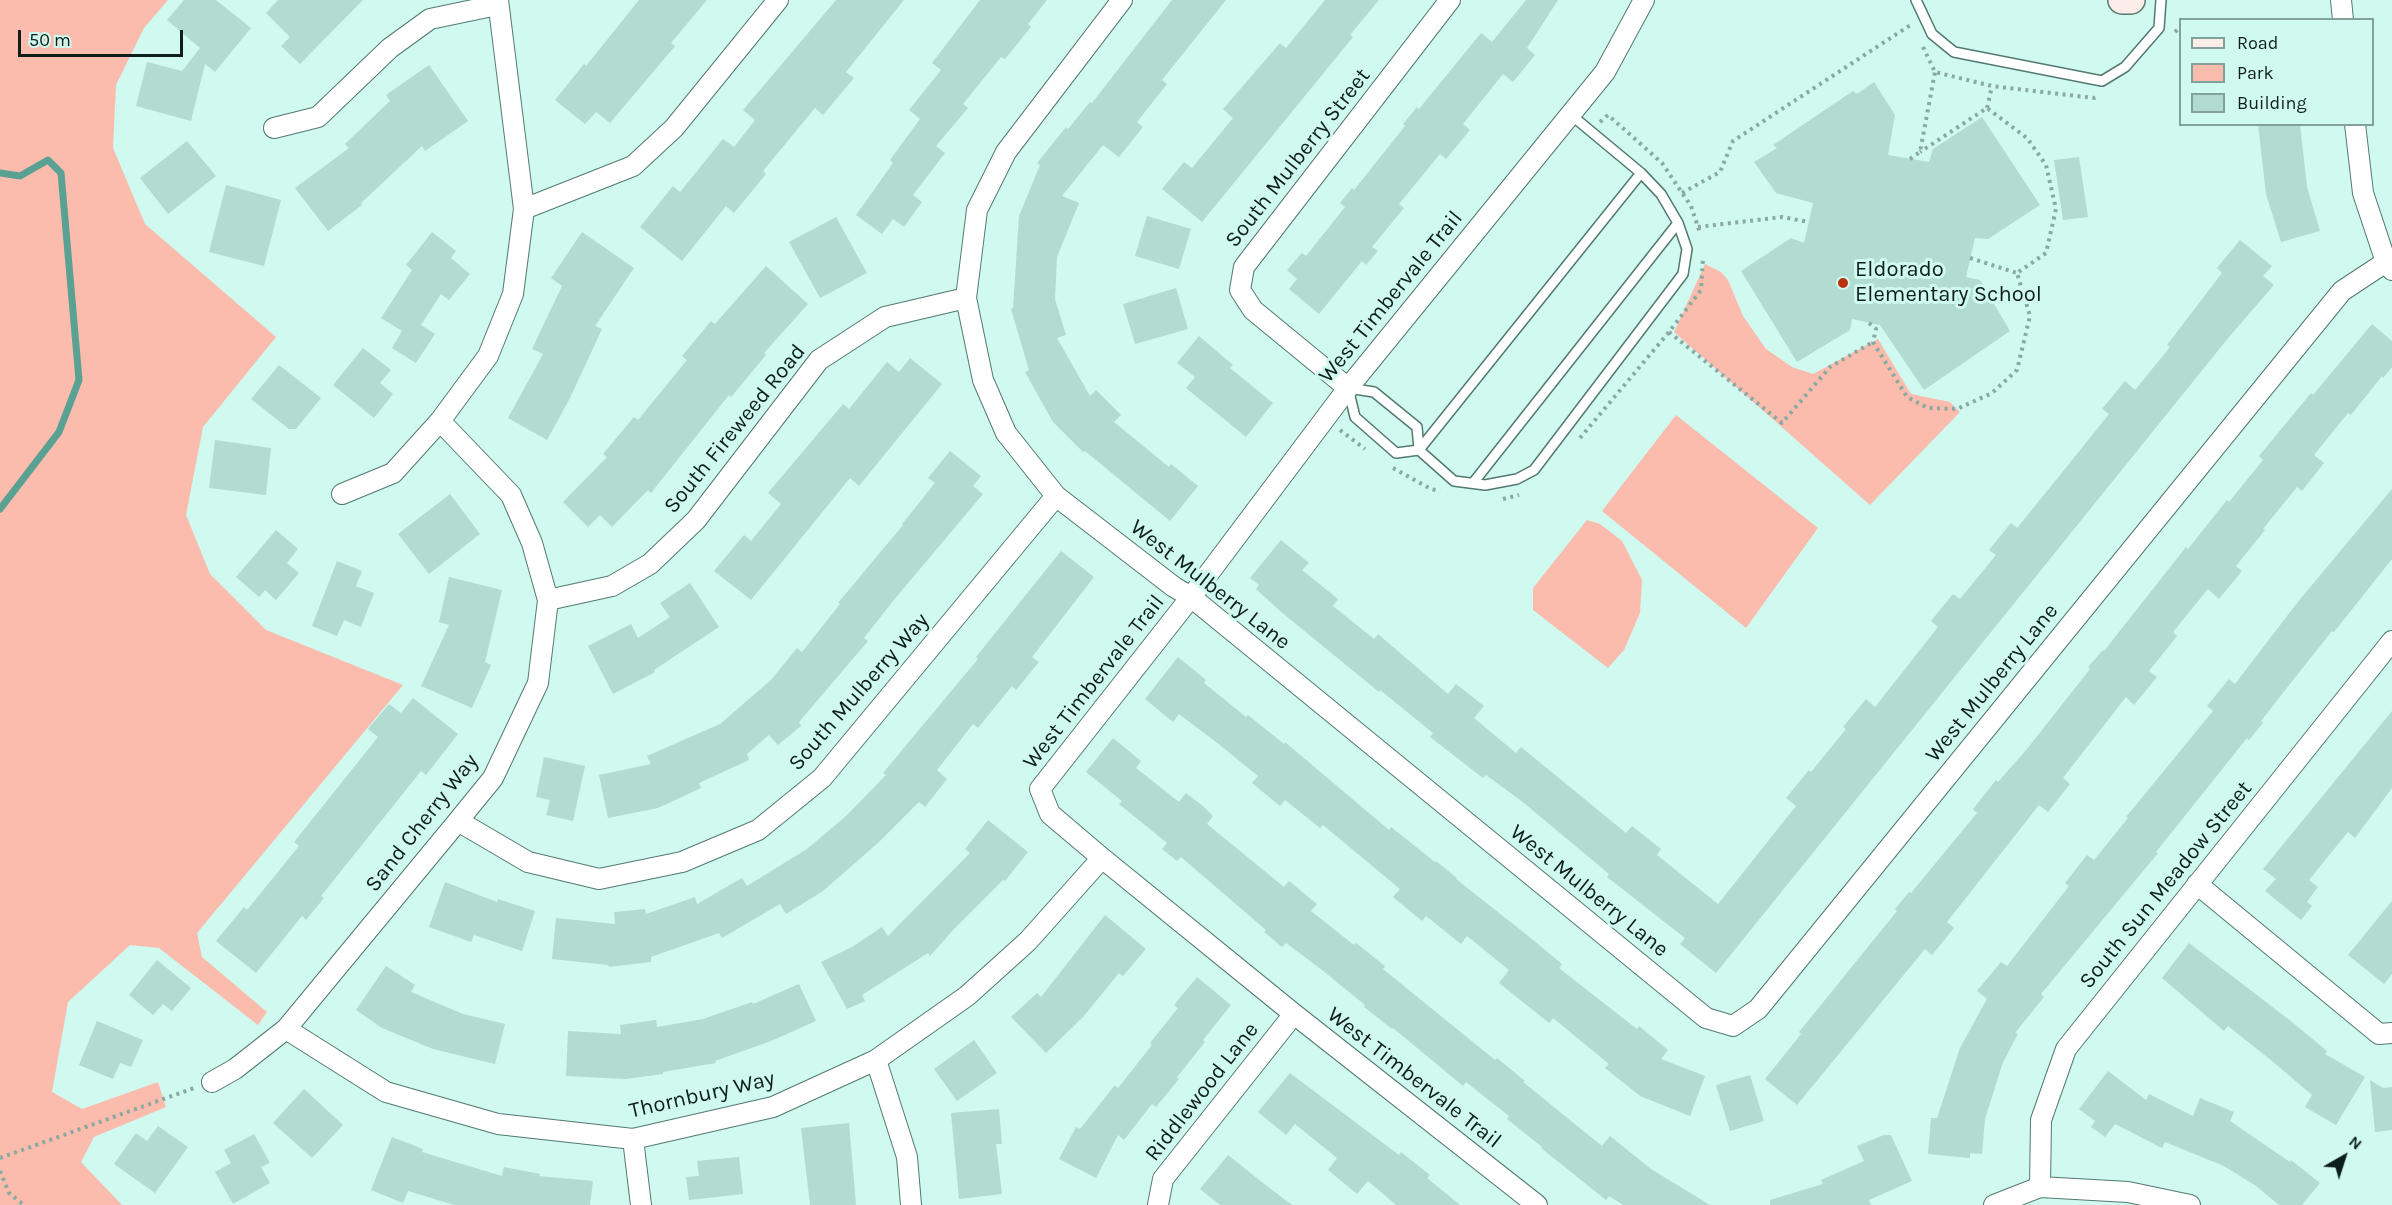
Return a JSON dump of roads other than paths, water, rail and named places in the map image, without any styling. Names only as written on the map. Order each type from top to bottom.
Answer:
[{"type":"street","points":[[524,209],[633,166],[674,128],[778,0]]},
{"type":"street","name":"West Mulberry Lane","points":[[1122,0],[1006,152],[977,210],[966,298],[983,380],[1006,433],[1056,496],[1174,587],[1191,597],[1706,1018],[1733,1026],[1758,1009],[2342,291],[2389,266]]},
{"type":"street","name":"South Mulberry Street","points":[[1348,388],[1253,310],[1240,290],[1244,267],[1450,0]]},
{"type":"street","name":"West Timbervale Trail","points":[[1537,1205],[1294,1014],[1102,858],[1050,814],[1040,789],[1191,597],[1348,388],[1605,72],[1644,0]]},
{"type":"street","points":[[2122,0],[2131,0]]},
{"type":"street","points":[[2341,0],[2343,18]]},
{"type":"street","points":[[274,128],[318,117],[390,48],[430,19],[498,2],[524,209],[513,294],[488,356],[440,421],[393,473],[342,494]]},
{"type":"street","points":[[2355,126],[2363,193],[2389,266]]},
{"type":"street","name":"South Fireweed Road","points":[[548,600],[612,586],[650,564],[696,520],[819,360],[885,317],[966,298]]},
{"type":"street","name":"Sand Cherry Way","points":[[212,1082],[235,1069],[286,1029],[458,821],[493,778],[538,683],[548,600],[532,543],[511,495],[440,421]]},
{"type":"street","name":"South Mulberry Way","points":[[458,821],[528,862],[599,879],[682,862],[758,830],[822,778],[1056,496]]},
{"type":"street","name":"South Sun Meadow Street","points":[[2040,1186],[2041,1120],[2066,1049],[2392,641]]},
{"type":"street","name":"Thornbury Way","points":[[286,1029],[386,1092],[498,1124],[633,1139],[773,1107],[876,1060],[967,996],[1028,941],[1102,858]]},
{"type":"street","points":[[2197,884],[2379,1034],[2392,1033]]},
{"type":"street","name":"Riddlewood Lane","points":[[1158,1205],[1163,1179],[1294,1014]]},
{"type":"street","points":[[876,1060],[907,1157],[911,1205]]},
{"type":"street","points":[[633,1139],[640,1205]]},
{"type":"street","points":[[1994,1205],[2040,1186],[2128,1192],[2190,1205]]},
{"type":"lane","points":[[1916,0],[1932,34],[1954,52],[2102,81],[2125,67],[2160,28],[2161,0]]},
{"type":"lane","points":[[1570,114],[1641,173],[1661,194],[1678,223],[1687,249],[1683,274],[1534,470],[1517,479],[1485,485],[1454,481],[1419,450],[1417,427],[1374,392],[1348,388],[1355,417],[1396,453],[1419,450],[1641,173]]},
{"type":"lane","points":[[1473,483],[1678,223]]},
{"type":"waterway","points":[[0,173],[20,176],[48,160],[61,173],[79,380],[59,432],[0,509]]},
{"type":"place","name":"Eldorado Elementary School","points":[[1843,283]]}]
